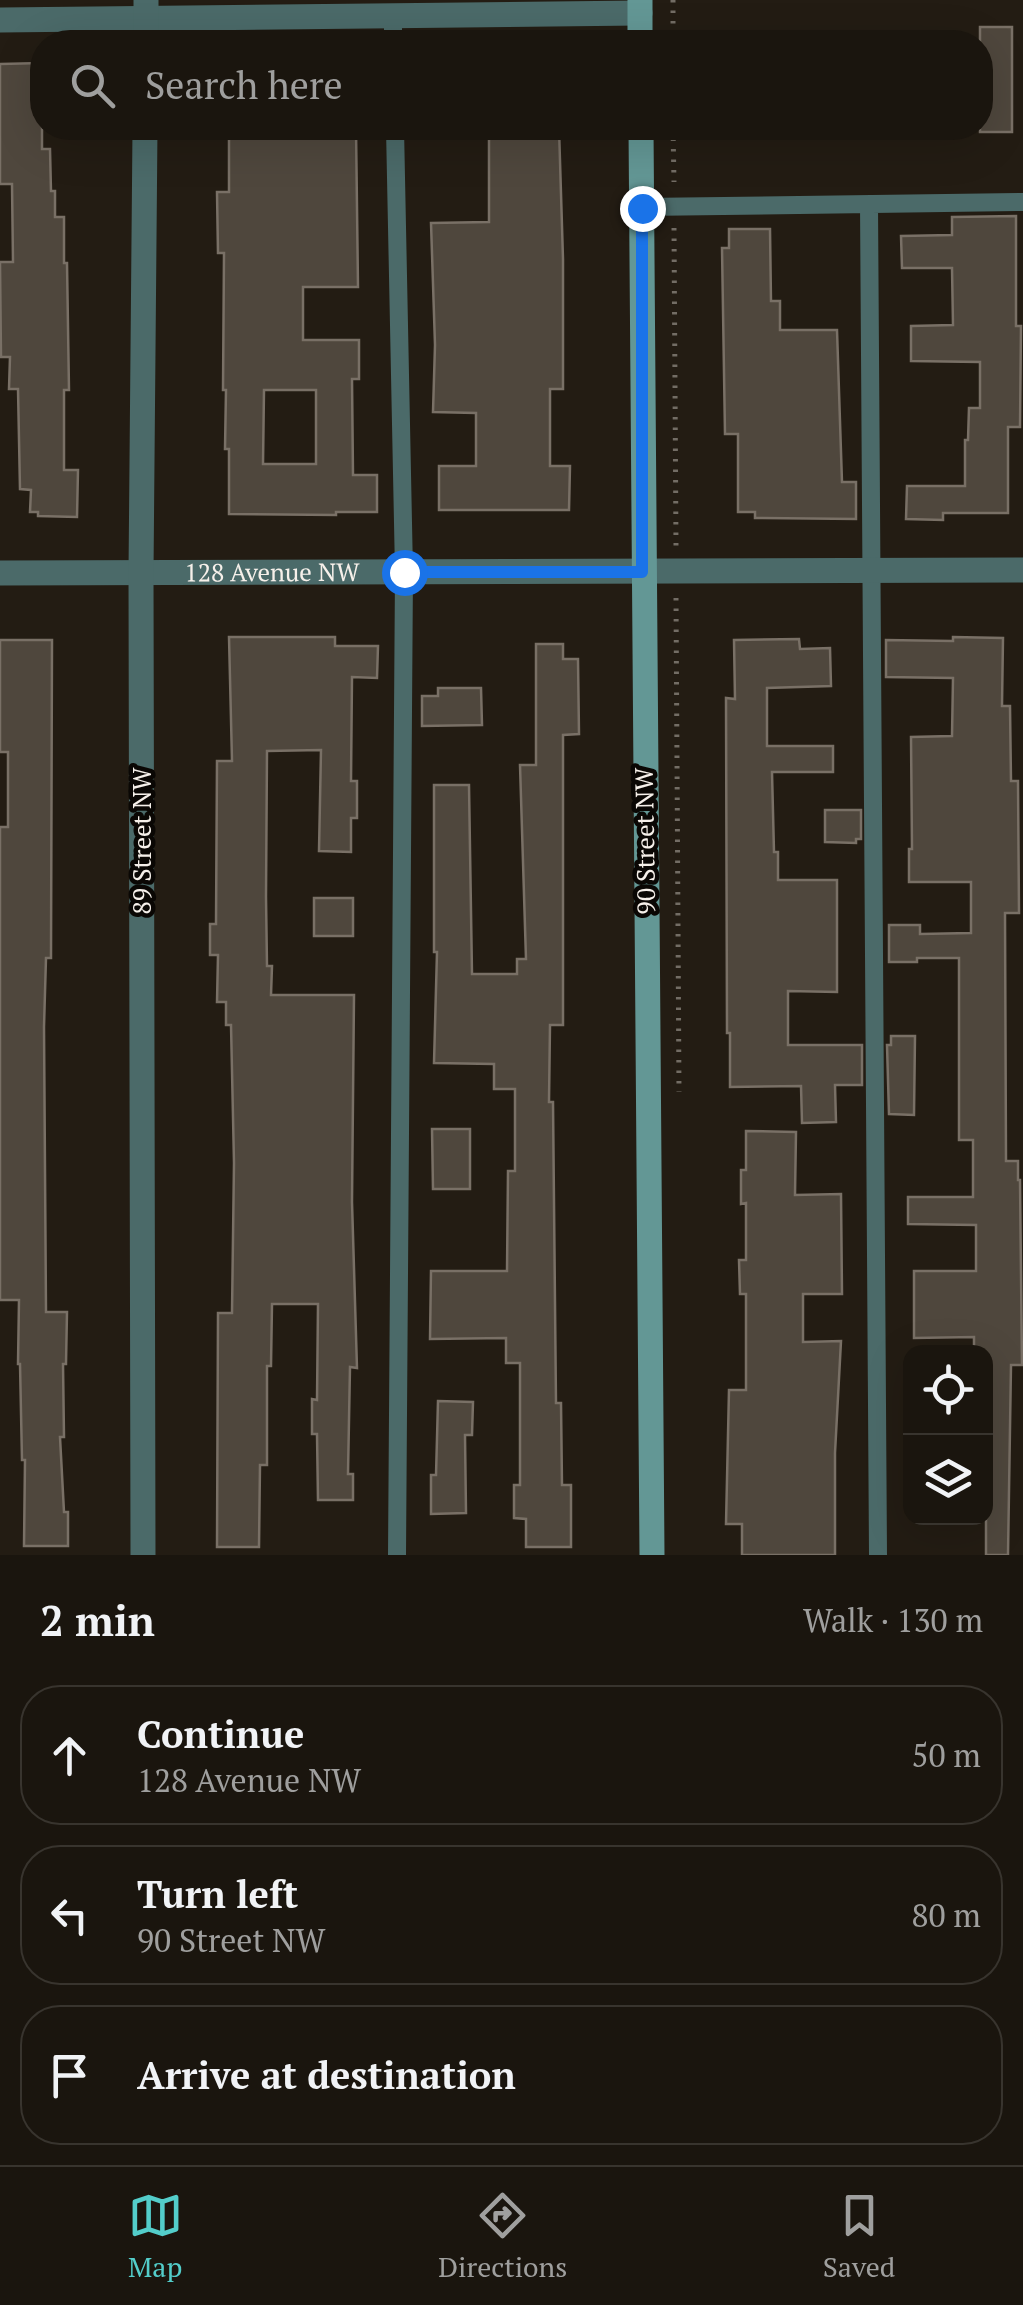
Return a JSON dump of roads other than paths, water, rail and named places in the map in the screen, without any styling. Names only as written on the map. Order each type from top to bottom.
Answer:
[{"type":"street","points":[[0,20],[640,7]]},
{"type":"street","name":"89 Street NW","points":[[143,1555],[141,573],[145,140]]},
{"type":"street","name":"90 Street NW","points":[[641,140],[652,1555]]},
{"type":"street","name":"128 Avenue NW","points":[[0,573],[1023,570]]},
{"type":"lane","points":[[392,14],[393,30]]},
{"type":"lane","points":[[395,140],[404,572],[397,1555]]},
{"type":"lane","points":[[642,208],[1023,202]]},
{"type":"lane","points":[[869,204],[878,1555]]}]
